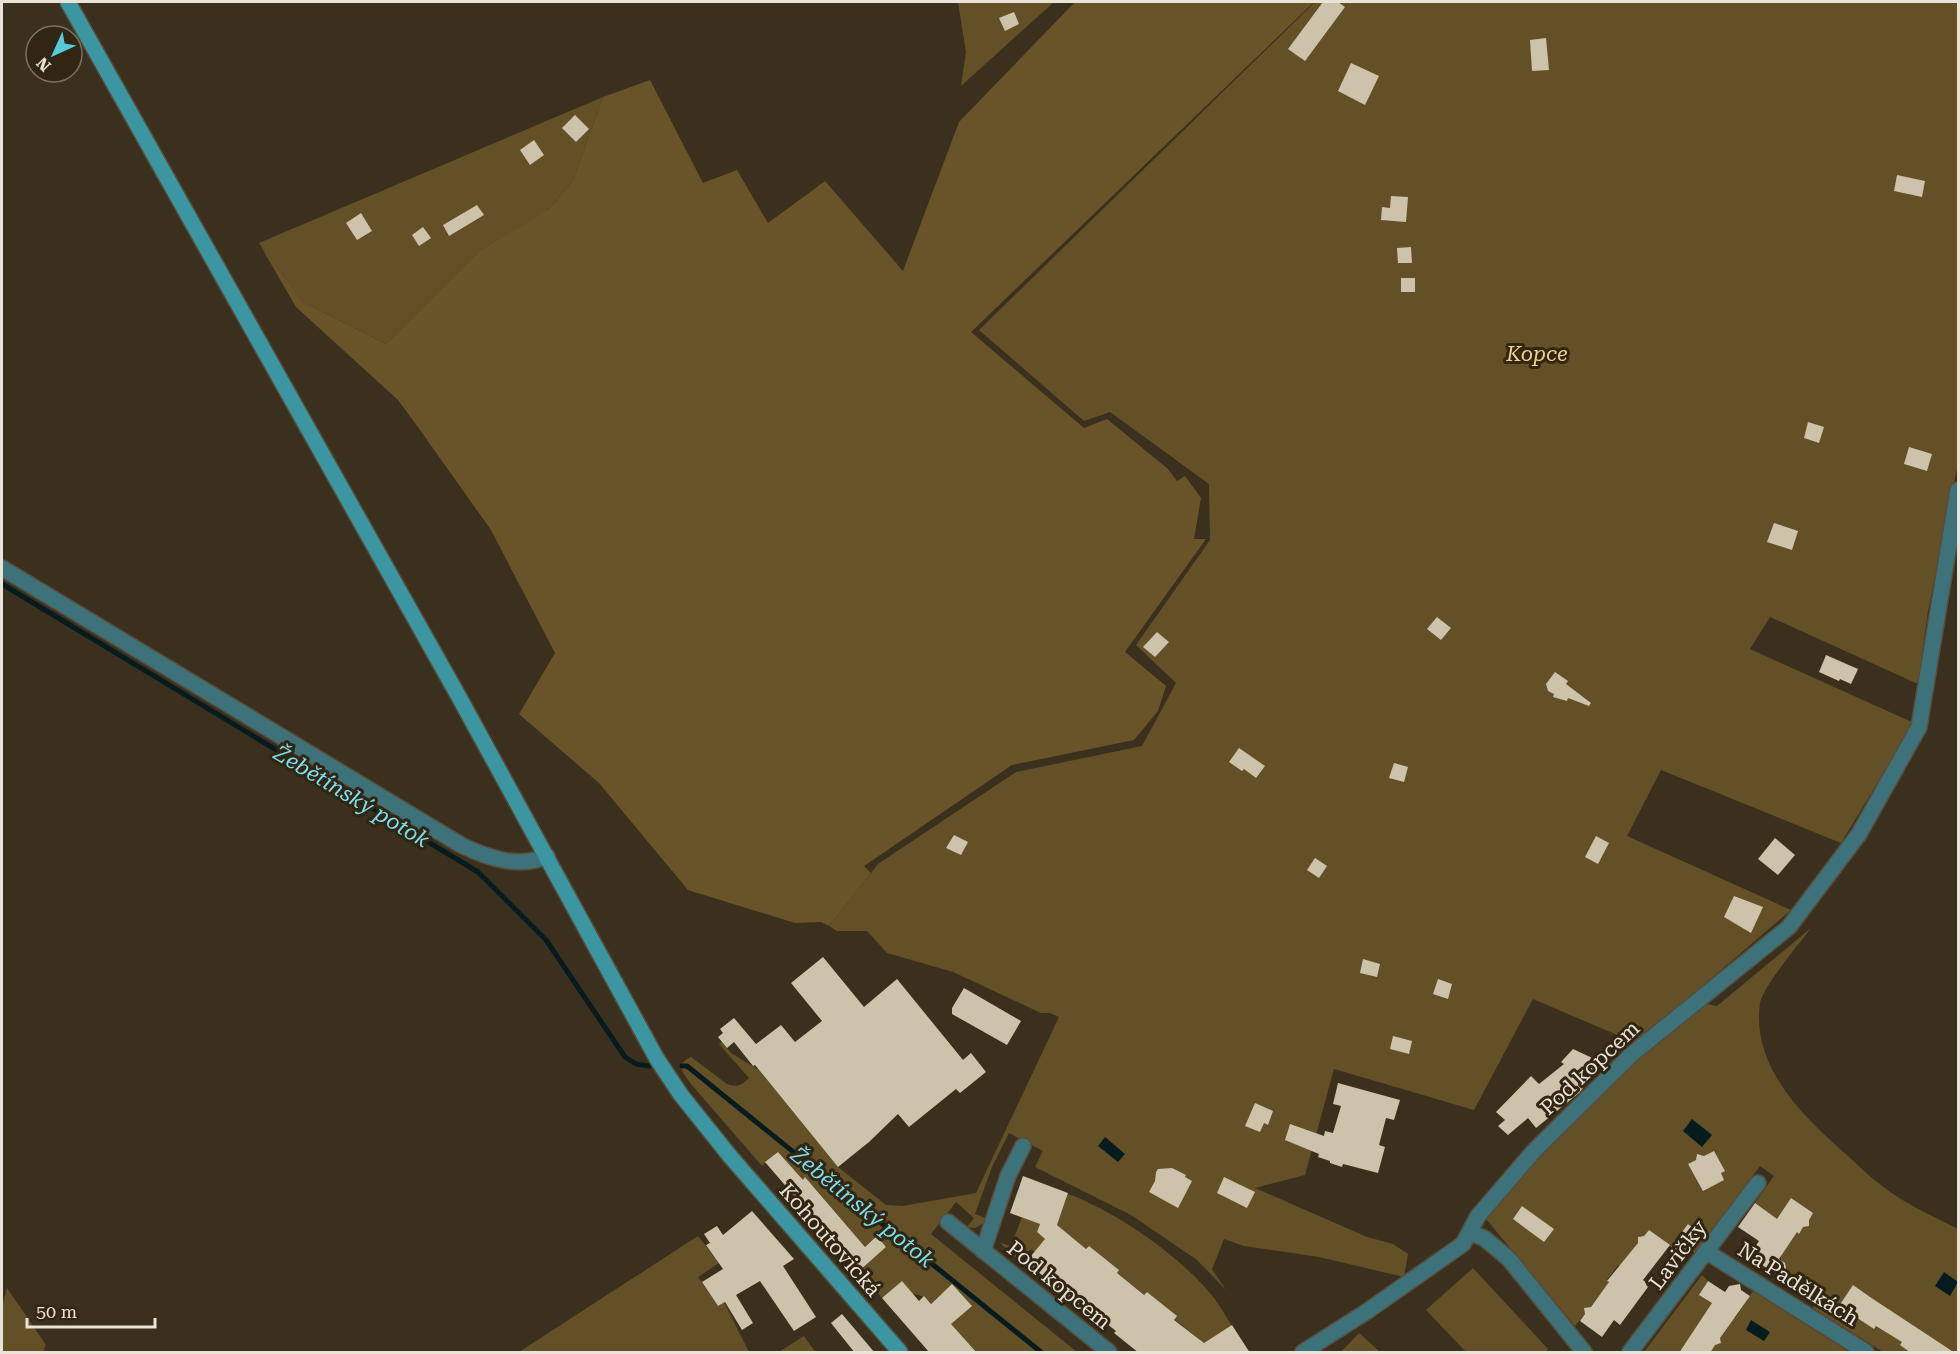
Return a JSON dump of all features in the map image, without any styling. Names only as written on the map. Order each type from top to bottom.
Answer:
[{"type":"street","name":"Kohoutovická","points":[[68,2],[548,856],[662,1065],[681,1095],[729,1155],[900,1353]]},
{"type":"street","name":"Pod kopcem","points":[[1303,1353],[1463,1244],[1478,1216],[1534,1151],[1632,1054],[1789,927],[1859,834],[1919,727],[1959,490]]},
{"type":"street","points":[[2,568],[461,845],[488,856],[520,862],[538,861],[548,856]]},
{"type":"street","name":"Pod kopcem","points":[[984,1251],[1008,1176],[1023,1146]]},
{"type":"street","name":"Lavičky","points":[[1630,1353],[1758,1183]]},
{"type":"street","name":"Pod kopcem","points":[[948,1222],[1109,1353]]},
{"type":"street","points":[[1470,1233],[1484,1238],[1509,1259],[1584,1353]]},
{"type":"street","name":"Na Padělkách","points":[[1707,1252],[1866,1353]]},
{"type":"green space","points":[[958,2],[1054,2],[961,86],[966,52]]},
{"type":"green space","name":"Kopce","points":[[1315,2],[1958,2],[1958,464],[1928,611],[1918,684],[1770,617],[1750,649],[1914,723],[1841,843],[1661,770],[1627,836],[1791,910],[1636,1043],[1533,999],[1474,1110],[1334,1069],[1305,1175],[1255,1188],[1367,1237],[1393,1244],[1408,1254],[1404,1277],[1319,1257],[1244,1246],[1224,1239],[1212,1269],[1226,1290],[1197,1260],[1131,1215],[1035,1167],[1043,1151],[1009,1133],[992,1167],[975,1214],[986,1218],[984,1223],[975,1228],[967,1227],[974,1218],[956,1202],[931,1234],[1077,1352],[976,1352],[946,1328],[952,1285],[931,1303],[926,1298],[914,1294],[882,1298],[859,1271],[886,1247],[877,1237],[865,1247],[806,1178],[803,1180],[778,1152],[762,1166],[691,1084],[681,1066],[691,1057],[727,1084],[737,1086],[742,1084],[749,1078],[719,1044],[722,1042],[731,1053],[759,1070],[838,1167],[886,1205],[903,1206],[976,1193],[1059,1017],[1050,1013],[1041,1013],[953,972],[887,953],[867,931],[837,931],[829,926],[878,864],[1016,772],[1142,746],[1176,683],[1136,645],[1210,540],[1209,484],[1110,412],[1084,421],[979,330]]},
{"type":"green space","points":[[603,97],[573,181],[547,211],[479,251],[386,344],[303,302],[259,243]]},
{"type":"green space","points":[[1811,928],[1768,986],[1760,1003],[1759,1027],[1764,1049],[1772,1070],[1784,1089],[1798,1108],[1831,1141],[1891,1192],[1958,1229],[1958,1352],[1883,1352],[1813,1308],[1815,1303],[1782,1281],[1787,1274],[1781,1255],[1755,1203],[1774,1176],[1760,1166],[1695,1253],[1690,1250],[1702,1234],[1689,1224],[1672,1248],[1649,1230],[1644,1236],[1639,1237],[1638,1243],[1621,1267],[1618,1265],[1607,1280],[1609,1283],[1591,1307],[1586,1308],[1585,1314],[1575,1326],[1486,1219],[1540,1156],[1642,1053],[1701,1003],[1717,1006]]},
{"type":"green space","points":[[1068,1194],[1107,1212],[1167,1252],[1201,1282],[1217,1301],[1232,1326],[1204,1343],[1174,1319],[1176,1316],[1147,1292],[1144,1295],[1117,1273],[1118,1269],[1089,1246],[1086,1249],[1057,1225]]},
{"type":"green space","points":[[1022,1217],[1040,1224],[1037,1232],[1046,1240],[1035,1252],[1031,1249],[1020,1262],[1000,1243],[1011,1246]]},
{"type":"green space","points":[[698,1236],[719,1263],[698,1277],[718,1306],[724,1302],[749,1352],[519,1352]]},
{"type":"green space","points":[[1473,1268],[1548,1349],[1545,1352],[1466,1352],[1426,1310]]},
{"type":"green space","points":[[1702,1275],[1708,1281],[1700,1295],[1735,1318],[1753,1291],[1849,1352],[1644,1352]]},
{"type":"green space","points":[[7,1288],[46,1345],[43,1352],[2,1352],[2,1306]]},
{"type":"green space","points":[[1359,1333],[1380,1352],[1341,1352]]},
{"type":"green space","points":[[804,1336],[815,1352],[779,1352]]},
{"type":"shaded area","points":[[1075,2],[1314,2],[971,332],[1084,428],[1107,419],[1168,469],[1177,481],[1185,476],[1201,498],[1194,539],[1206,539],[1125,652],[1166,686],[1158,711],[1134,740],[1012,765],[864,866],[871,873],[829,926],[821,922],[795,923],[688,890],[599,783],[519,714],[555,653],[491,530],[398,400],[296,307],[259,243],[303,302],[386,344],[479,251],[548,210],[573,181],[603,97],[650,80],[703,183],[737,170],[768,223],[825,181],[903,271],[959,122]]},
{"type":"water","points":[[1692,1119],[1712,1135],[1702,1147],[1683,1131]]},
{"type":"water","points":[[1105,1137],[1125,1154],[1118,1162],[1098,1146]]},
{"type":"water","points":[[1944,1272],[1958,1282],[1950,1296],[1935,1286]]},
{"type":"water","points":[[1751,1320],[1770,1332],[1764,1341],[1746,1330]]},
{"type":"building","points":[[1323,2],[1338,2],[1345,7],[1305,61],[1288,49]]},
{"type":"building","points":[[1014,12],[1019,24],[1005,31],[999,18]]},
{"type":"building","points":[[1546,38],[1549,70],[1532,71],[1530,40]]},
{"type":"building","points":[[1351,63],[1379,76],[1365,105],[1338,91]]},
{"type":"building","points":[[575,115],[589,129],[576,142],[562,128]]},
{"type":"building","points":[[534,140],[544,155],[530,165],[520,150]]},
{"type":"building","points":[[1897,175],[1925,181],[1922,197],[1894,191]]},
{"type":"building","points":[[1391,196],[1408,197],[1406,222],[1381,220],[1382,207],[1390,208]]},
{"type":"building","points":[[477,205],[484,215],[449,236],[443,225]]},
{"type":"building","points":[[361,213],[372,231],[357,240],[346,223]]},
{"type":"building","points":[[423,227],[431,238],[419,246],[412,235]]},
{"type":"building","points":[[1411,247],[1412,263],[1398,263],[1397,248]]},
{"type":"building","points":[[1401,278],[1415,278],[1415,292],[1401,292]]},
{"type":"building","points":[[1808,422],[1824,427],[1819,443],[1804,438]]},
{"type":"building","points":[[1909,447],[1932,454],[1927,471],[1904,464]]},
{"type":"building","points":[[1774,523],[1798,531],[1792,550],[1767,542]]},
{"type":"building","points":[[1437,617],[1451,628],[1441,640],[1427,629]]},
{"type":"building","points":[[1157,632],[1169,642],[1155,657],[1143,647]]},
{"type":"building","points":[[1826,655],[1858,669],[1851,684],[1819,672]]},
{"type":"building","points":[[1555,672],[1568,681],[1566,684],[1591,703],[1589,706],[1568,698],[1567,701],[1553,697],[1554,694],[1548,691],[1546,684]]},
{"type":"building","points":[[1239,748],[1265,766],[1256,778],[1229,762]]},
{"type":"building","points":[[1394,763],[1408,767],[1404,782],[1389,778]]},
{"type":"building","points":[[954,835],[968,842],[961,855],[946,848]]},
{"type":"building","points":[[1596,836],[1609,843],[1598,864],[1585,857]]},
{"type":"building","points":[[1775,838],[1795,855],[1778,875],[1758,859]]},
{"type":"building","points":[[1315,858],[1327,866],[1319,878],[1307,870]]},
{"type":"building","points":[[1734,896],[1763,907],[1751,933],[1724,917]]},
{"type":"building","points":[[823,957],[864,1007],[897,979],[963,1060],[971,1053],[986,1072],[960,1093],[956,1089],[909,1127],[898,1114],[838,1167],[734,1042],[727,1048],[718,1037],[723,1033],[720,1029],[734,1018],[756,1044],[781,1025],[795,1042],[822,1021],[791,983]]},
{"type":"building","points":[[1363,959],[1380,964],[1377,977],[1360,973]]},
{"type":"building","points":[[1438,979],[1452,984],[1448,999],[1433,994]]},
{"type":"building","points":[[964,988],[1021,1021],[1007,1045],[952,1014],[952,1008]]},
{"type":"building","points":[[1393,1036],[1412,1041],[1409,1054],[1390,1049]]},
{"type":"building","points":[[1573,1049],[1603,1063],[1579,1093],[1536,1128],[1528,1118],[1508,1135],[1498,1126],[1505,1120],[1496,1112],[1531,1076],[1539,1084],[1564,1064],[1561,1062]]},
{"type":"building","points":[[1338,1083],[1400,1100],[1394,1120],[1386,1118],[1379,1145],[1385,1147],[1378,1173],[1330,1163],[1318,1157],[1319,1154],[1285,1140],[1290,1124],[1324,1136],[1325,1131],[1333,1133],[1341,1106],[1333,1104]]},
{"type":"building","points":[[1255,1103],[1273,1111],[1268,1125],[1264,1123],[1260,1132],[1245,1126]]},
{"type":"building","points":[[1714,1151],[1725,1171],[1721,1173],[1724,1180],[1703,1191],[1688,1164],[1696,1160],[1697,1154],[1704,1156]]},
{"type":"building","points":[[778,1152],[803,1180],[805,1177],[865,1247],[877,1236],[886,1247],[859,1271],[765,1162]]},
{"type":"building","points":[[1172,1168],[1192,1181],[1178,1208],[1149,1192],[1158,1169]]},
{"type":"building","points":[[1023,1176],[1068,1193],[1057,1225],[1086,1249],[1089,1246],[1119,1270],[1117,1273],[1144,1295],[1147,1292],[1177,1316],[1174,1320],[1204,1343],[1232,1325],[1250,1353],[1139,1353],[1114,1333],[1116,1331],[1088,1309],[1086,1311],[1026,1262],[1045,1239],[1037,1232],[1040,1224],[1010,1213]]},
{"type":"building","points":[[1224,1177],[1255,1192],[1247,1208],[1217,1193]]},
{"type":"building","points":[[1791,1198],[1813,1213],[1809,1226],[1803,1227],[1799,1234],[1797,1232],[1779,1259],[1785,1263],[1789,1283],[1756,1261],[1758,1258],[1751,1253],[1759,1241],[1738,1227],[1755,1203],[1777,1219]]},
{"type":"building","points":[[1522,1206],[1554,1229],[1544,1242],[1513,1219]]},
{"type":"building","points":[[752,1211],[794,1259],[783,1266],[816,1317],[794,1331],[760,1281],[736,1295],[753,1323],[742,1330],[725,1302],[718,1306],[702,1282],[723,1269],[706,1245],[710,1243],[704,1234],[717,1226],[723,1235]]},
{"type":"building","points":[[1688,1224],[1702,1234],[1685,1258],[1671,1247]]},
{"type":"building","points":[[1649,1230],[1670,1245],[1643,1280],[1648,1287],[1620,1325],[1614,1320],[1602,1337],[1580,1321],[1585,1314],[1584,1308],[1591,1307],[1609,1282],[1607,1281],[1638,1243],[1638,1237],[1644,1236]]},
{"type":"building","points":[[902,1281],[919,1301],[924,1296],[931,1304],[952,1284],[972,1306],[951,1324],[977,1353],[929,1352],[882,1298]]},
{"type":"building","points":[[1708,1281],[1725,1292],[1729,1286],[1740,1284],[1741,1290],[1750,1296],[1720,1338],[1721,1343],[1715,1345],[1710,1353],[1679,1353],[1712,1303],[1699,1295]]},
{"type":"building","points":[[1853,1285],[1955,1353],[1911,1353],[1900,1345],[1902,1342],[1876,1326],[1874,1329],[1839,1306]]},
{"type":"building","points":[[842,1314],[875,1353],[855,1353],[831,1323]]},
{"type":"waterway","name":"Žebětínský potok","points":[[2,584],[478,872],[546,940],[625,1057],[636,1064],[649,1066]]},
{"type":"waterway","name":"Žebětínský potok","points":[[682,1066],[687,1066],[1041,1352]]}]
